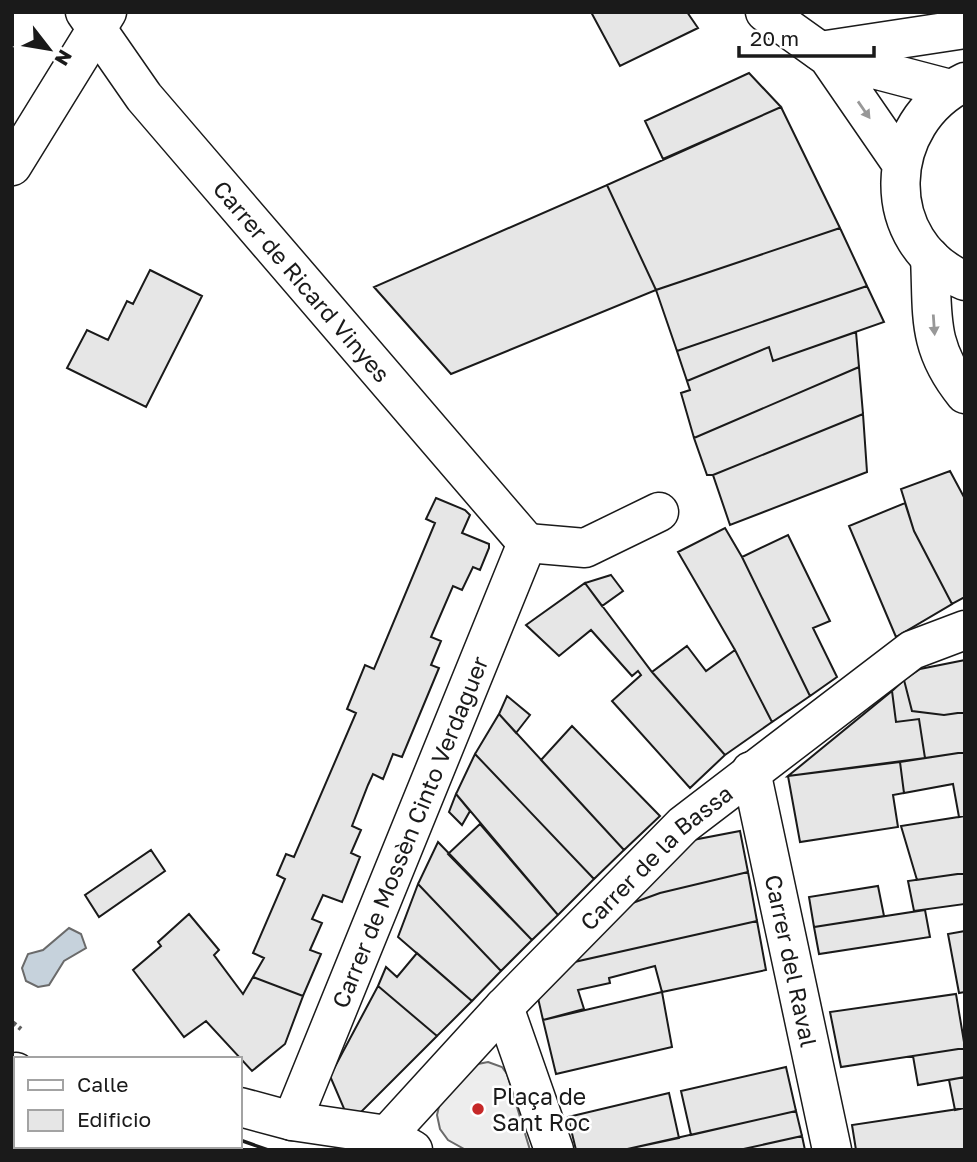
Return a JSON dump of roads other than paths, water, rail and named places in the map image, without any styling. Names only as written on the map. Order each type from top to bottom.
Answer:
[{"type":"street","points":[[765,12],[824,54],[901,163]]},
{"type":"street","points":[[12,166],[96,18]]},
{"type":"street","name":"Carrer de Ricard Vinyes","points":[[96,18],[144,97],[527,543]]},
{"type":"street","points":[[824,54],[965,29]]},
{"type":"street","points":[[824,54],[957,86]]},
{"type":"street","points":[[957,86],[927,109],[910,134],[901,163],[900,188],[904,213],[914,236],[930,257],[952,275],[965,281]]},
{"type":"street","points":[[930,257],[934,335],[941,361],[965,394]]},
{"type":"street","points":[[527,543],[585,548],[659,512]]},
{"type":"street","name":"Carrer de Mossèn Cinto Verdaguer","points":[[292,1121],[527,543]]},
{"type":"street","name":"Carrer de la Bassa","points":[[400,1143],[504,1007],[683,825],[912,650],[965,630]]},
{"type":"street","name":"Carrer del Raval","points":[[751,771],[832,1150]]},
{"type":"street","points":[[504,1007],[554,1150]]},
{"type":"street","points":[[242,1108],[292,1121],[400,1143]]},
{"type":"place","name":"Plaça de Sant Roc","points":[[478,1109]]}]
